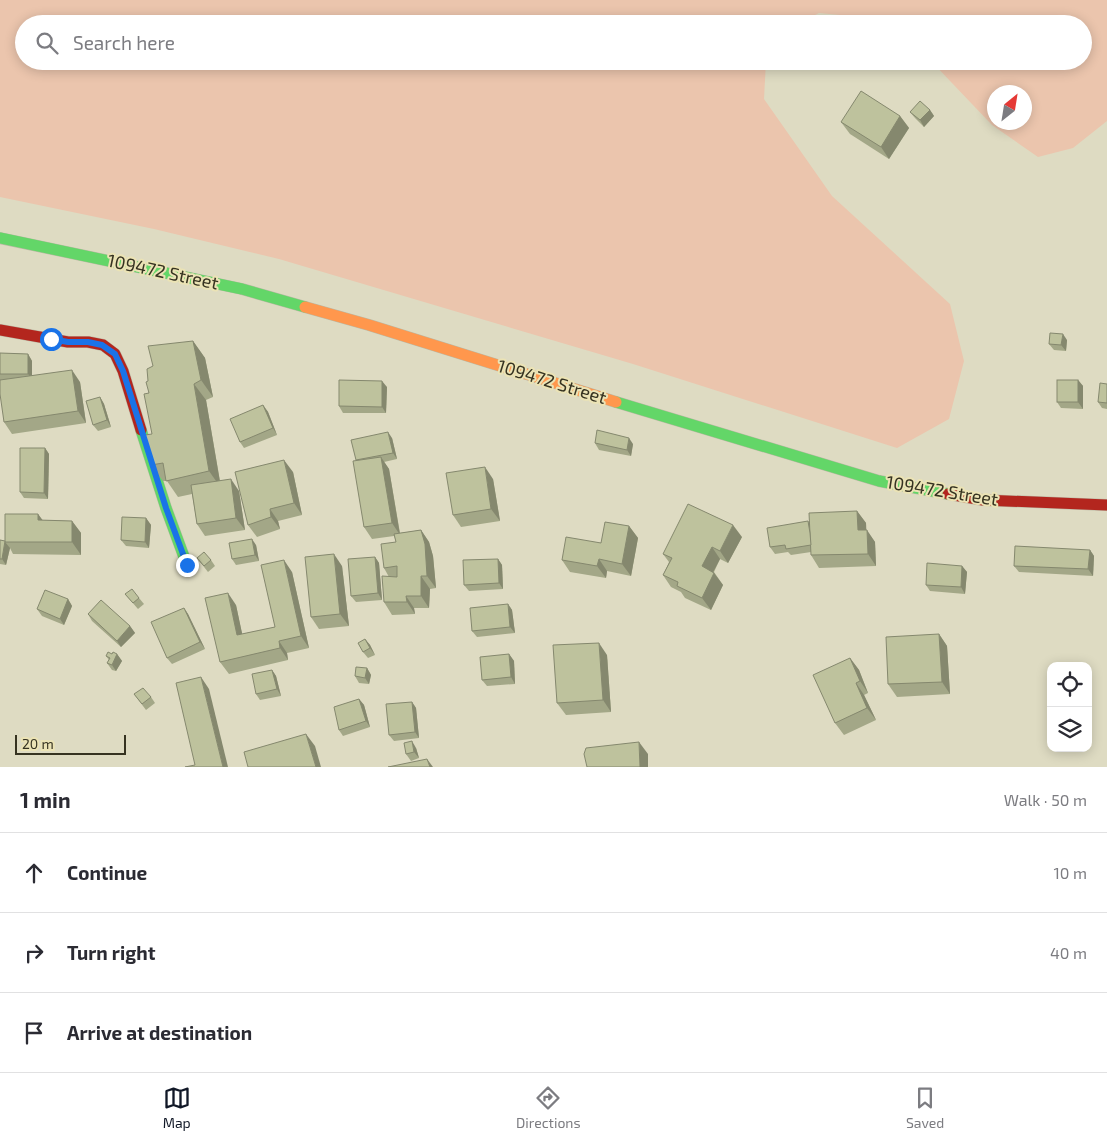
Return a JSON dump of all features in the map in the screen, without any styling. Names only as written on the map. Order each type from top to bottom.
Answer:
[{"type":"street","name":"109472 Street","points":[[0,238],[242,289],[369,325],[586,393],[879,481],[983,500],[1107,505]]},
{"type":"street","points":[[0,330],[68,342],[88,342],[102,345],[115,354],[123,371],[166,508],[187,565]]},
{"type":"shaded area","points":[[0,0],[1107,0],[1107,121],[1073,148],[1038,157],[999,130],[1032,130],[1032,85],[987,85],[987,120],[940,70],[1092,70],[1092,15],[840,15],[819,13],[815,15],[15,15],[15,70],[766,70],[764,99],[832,196],[950,304],[964,361],[949,419],[897,448],[633,364],[279,259],[154,229],[0,197]]},
{"type":"building","points":[[861,91],[900,116],[881,147],[841,122]]},
{"type":"building","points":[[920,101],[930,110],[920,120],[910,112]]},
{"type":"building","points":[[1050,333],[1063,334],[1061,345],[1049,344]]},
{"type":"building","points":[[193,341],[201,380],[194,384],[209,471],[166,481],[163,463],[151,465],[145,435],[152,434],[144,394],[149,393],[146,382],[148,381],[147,369],[153,366],[148,346]]},
{"type":"building","points":[[0,353],[28,354],[28,374],[0,374]]},
{"type":"building","points":[[72,370],[78,411],[4,422],[0,380]]},
{"type":"building","points":[[339,380],[382,381],[382,407],[339,406]]},
{"type":"building","points":[[1057,380],[1078,380],[1078,402],[1057,402]]},
{"type":"building","points":[[1100,383],[1107,384],[1107,403],[1098,402]]},
{"type":"building","points":[[100,397],[107,420],[93,425],[86,401]]},
{"type":"building","points":[[263,405],[273,428],[240,442],[230,419]]},
{"type":"building","points":[[597,430],[629,438],[627,450],[595,443]]},
{"type":"building","points":[[388,432],[393,453],[356,460],[351,440]]},
{"type":"building","points":[[20,448],[45,448],[44,493],[20,492]]},
{"type":"building","points":[[381,457],[392,523],[364,527],[353,461]]},
{"type":"building","points":[[284,460],[294,503],[270,509],[271,517],[248,525],[235,472]]},
{"type":"building","points":[[485,467],[491,509],[453,515],[446,473]]},
{"type":"building","points":[[231,479],[236,518],[197,524],[191,485]]},
{"type":"building","points":[[688,504],[733,525],[720,551],[712,547],[702,566],[714,573],[702,598],[677,586],[678,582],[663,575],[672,558],[663,554]]},
{"type":"building","points":[[857,511],[858,530],[867,530],[868,554],[811,555],[809,513]]},
{"type":"building","points":[[5,514],[38,514],[38,520],[72,521],[72,542],[5,542]]},
{"type":"building","points":[[122,517],[146,518],[145,542],[121,540]]},
{"type":"building","points":[[808,521],[811,545],[786,549],[785,545],[770,547],[767,528]]},
{"type":"building","points":[[605,522],[629,526],[622,564],[599,559],[597,566],[562,560],[566,537],[601,543]]},
{"type":"building","points":[[421,530],[425,544],[427,576],[421,576],[421,596],[406,596],[407,602],[384,602],[382,576],[397,577],[397,566],[384,568],[381,544],[396,542],[394,534]]},
{"type":"building","points":[[252,539],[255,555],[232,559],[229,543]]},
{"type":"building","points":[[0,540],[5,541],[2,559],[0,559]]},
{"type":"building","points":[[1015,546],[1090,550],[1088,569],[1014,566]]},
{"type":"building","points":[[204,552],[211,560],[204,566],[197,558]]},
{"type":"building","points":[[334,554],[340,614],[311,617],[305,557]]},
{"type":"building","points":[[375,557],[378,593],[351,596],[348,559]]},
{"type":"building","points":[[498,559],[499,583],[464,585],[463,560]]},
{"type":"building","points":[[284,560],[301,636],[279,641],[280,648],[220,662],[205,598],[228,593],[237,635],[275,627],[261,565]]},
{"type":"building","points":[[927,563],[962,566],[961,587],[926,585]]},
{"type":"building","points":[[132,589],[139,598],[133,603],[125,594]]},
{"type":"building","points":[[45,590],[68,599],[60,619],[37,609]]},
{"type":"building","points":[[101,600],[130,626],[117,641],[88,614]]},
{"type":"building","points":[[508,604],[510,627],[472,631],[470,608]]},
{"type":"building","points":[[184,608],[200,642],[167,658],[151,622]]},
{"type":"building","points":[[939,634],[942,682],[888,684],[886,637]]},
{"type":"building","points":[[365,639],[370,648],[363,652],[358,643]]},
{"type":"building","points":[[599,643],[603,700],[557,703],[553,645]]},
{"type":"building","points":[[108,652],[117,654],[112,665],[107,663],[110,658],[106,656]]},
{"type":"building","points":[[509,654],[511,677],[482,680],[480,657]]},
{"type":"building","points":[[850,658],[860,681],[856,683],[867,708],[835,723],[813,675]]},
{"type":"building","points":[[356,667],[367,668],[365,678],[355,676]]},
{"type":"building","points":[[272,670],[277,689],[256,694],[252,674]]},
{"type":"building","points":[[201,677],[223,767],[185,767],[195,765],[176,683]]},
{"type":"building","points":[[143,688],[151,697],[142,704],[134,694]]},
{"type":"building","points":[[359,699],[366,721],[339,730],[334,707]]},
{"type":"building","points":[[412,702],[415,732],[389,735],[386,704]]},
{"type":"building","points":[[306,734],[316,767],[248,767],[244,752]]},
{"type":"building","points":[[412,741],[414,752],[406,754],[404,743]]},
{"type":"building","points":[[639,742],[640,767],[587,767],[584,754],[586,748]]},
{"type":"building","points":[[427,759],[430,767],[388,767]]},
{"type":"traffic: fast","points":[[0,238],[242,289],[305,307]]},
{"type":"traffic: fast","points":[[616,402],[879,481],[948,494]]},
{"type":"traffic: fast","points":[[141,430],[187,565]]},
{"type":"traffic: slow","points":[[305,307],[616,402]]},
{"type":"traffic: jam","points":[[0,330],[68,342],[88,342],[103,345],[115,354],[123,371],[141,430]]},
{"type":"traffic: jam","points":[[948,494],[983,500],[1107,505]]},
{"type":"route","points":[[51,339],[102,345],[115,354],[123,371],[166,508],[187,565]]}]
